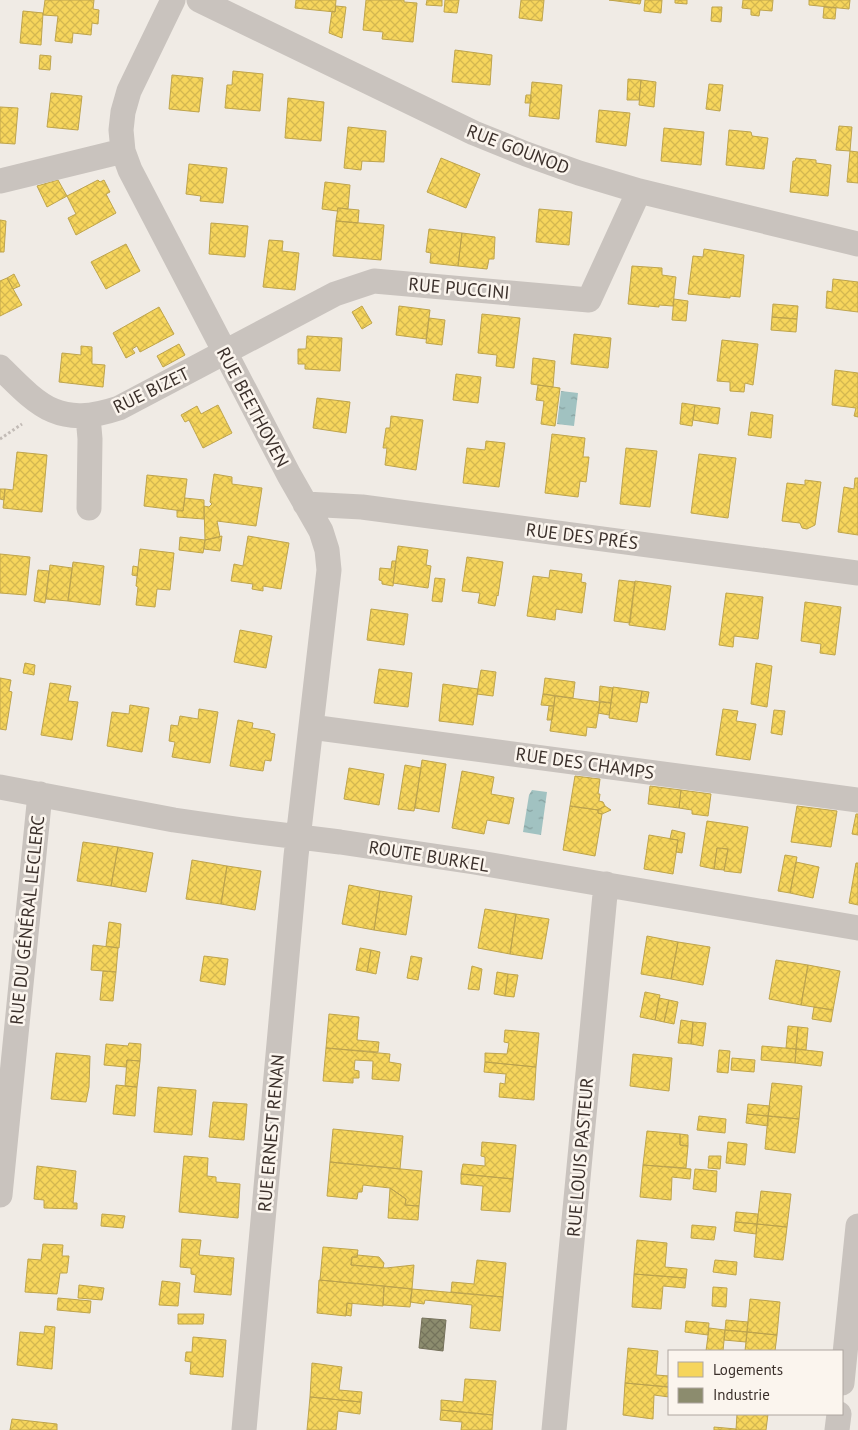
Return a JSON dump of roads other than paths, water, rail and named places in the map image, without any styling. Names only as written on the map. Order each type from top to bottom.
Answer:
[{"type":"street","name":"RUE BEETHOVEN","points":[[172,0],[129,90],[120,130],[124,151],[130,170],[305,504],[321,531],[327,550],[329,570],[298,836]]},
{"type":"street","name":"RUE GOUNOD","points":[[199,0],[474,133],[579,173],[639,191],[858,244]]},
{"type":"street","points":[[0,181],[124,151]]},
{"type":"street","name":"RUE PUCCINI","points":[[225,352],[335,294],[374,281],[589,300],[639,191]]},
{"type":"street","name":"RUE BIZET","points":[[0,367],[45,408],[72,415],[88,416],[119,408],[225,352]]},
{"type":"street","points":[[88,416],[90,457],[89,508]]},
{"type":"street","name":"RUE DES PRÉS","points":[[305,504],[362,507],[858,572]]},
{"type":"street","name":"RUE DES CHAMPS","points":[[311,727],[858,800]]},
{"type":"street","name":"ROUTE BURKEL","points":[[0,787],[174,820],[298,836],[606,884],[858,928]]},
{"type":"street","name":"RUE DU GÉNÉRAL LECLERC","points":[[0,1195],[40,794]]},
{"type":"street","name":"RUE ERNEST RENAN","points":[[244,1430],[298,836]]},
{"type":"street","name":"RUE LOUIS PASTEUR","points":[[554,1430],[606,884]]},
{"type":"street","points":[[843,1373],[858,1226]]},
{"type":"street","points":[[837,1430],[839,1415]]},
{"type":"water","points":[[561,391],[578,393],[574,426],[557,424]]},
{"type":"water","points":[[532,790],[547,792],[541,835],[523,832],[529,795]]}]
